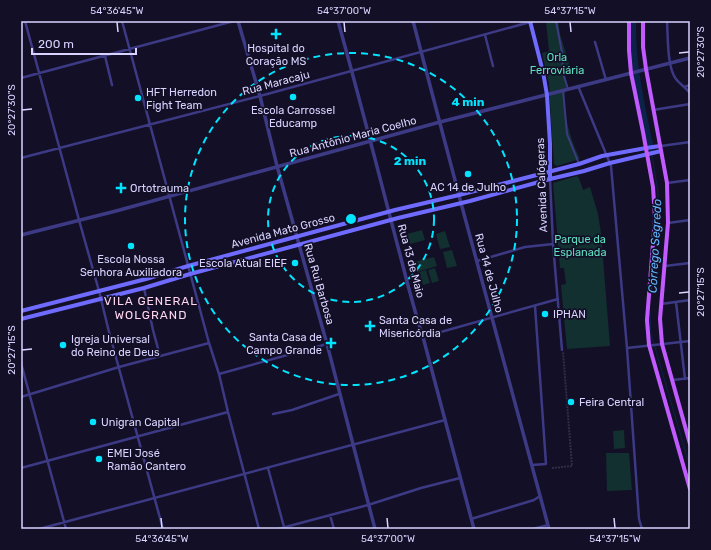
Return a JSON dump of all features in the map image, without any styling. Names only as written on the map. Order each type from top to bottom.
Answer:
[{"type":"main road","name":"Avenida Calógeras","points":[[531,21],[547,95],[550,144],[550,179]]},
{"type":"main road","points":[[629,21],[629,50],[648,148],[655,203],[647,320],[649,345],[690,489]]},
{"type":"main road","points":[[643,21],[644,69],[653,110],[659,152],[667,183],[668,223],[660,304],[661,344],[690,444]]},
{"type":"main road","name":"Avenida Mato Grosso","points":[[21,311],[146,279],[188,266],[388,212],[607,156],[658,146]]},
{"type":"main road","name":"Avenida Mato Grosso","points":[[21,319],[144,288],[190,274],[390,220],[461,203],[610,163],[659,152]]},
{"type":"main road","points":[[144,288],[146,279]]},
{"type":"street","points":[[25,21],[163,529]]},
{"type":"street","points":[[122,21],[190,274],[219,374],[259,529]]},
{"type":"street","points":[[21,78],[234,21]]},
{"type":"street","name":"Rua Rui Barbosa","points":[[238,21],[260,96],[277,166],[375,529]]},
{"type":"street","name":"Rua 13 de Maio","points":[[338,21],[390,220],[474,529]]},
{"type":"street","name":"Rua 14 de Julho","points":[[413,21],[549,527]]},
{"type":"street","name":"Rua Maracaju","points":[[21,158],[260,96],[485,35],[531,21]]},
{"type":"street","points":[[556,21],[563,58],[562,70],[568,89]]},
{"type":"street","points":[[667,21],[672,71],[676,79],[690,92]]},
{"type":"street","points":[[485,35],[493,66]]},
{"type":"street","points":[[595,42],[606,80]]},
{"type":"street","points":[[105,56],[112,85]]},
{"type":"street","name":"Rua Antônio Maria Coelho","points":[[21,235],[440,122],[690,58]]},
{"type":"street","points":[[684,87],[690,85]]},
{"type":"street","points":[[578,86],[610,163],[612,174],[627,348],[639,519],[642,529]]},
{"type":"street","points":[[563,90],[567,134],[579,164]]},
{"type":"street","points":[[653,110],[690,104]]},
{"type":"street","points":[[658,146],[690,142]]},
{"type":"street","name":"Avenida Calógeras","points":[[550,179],[553,244],[562,351]]},
{"type":"street","points":[[667,183],[690,180]]},
{"type":"street","points":[[668,223],[690,220]]},
{"type":"street","points":[[477,261],[525,247],[553,244]]},
{"type":"street","points":[[664,266],[690,263]]},
{"type":"street","points":[[144,288],[160,356]]},
{"type":"street","points":[[423,337],[558,299]]},
{"type":"street","points":[[660,304],[690,300]]},
{"type":"street","points":[[676,302],[685,379]]},
{"type":"street","points":[[532,465],[546,464],[535,306]]},
{"type":"street","points":[[627,348],[690,341]]},
{"type":"street","points":[[21,397],[119,367],[209,343]]},
{"type":"street","points":[[219,374],[326,344]]},
{"type":"street","points":[[21,363],[66,529]]},
{"type":"street","points":[[672,380],[690,378]]},
{"type":"street","points":[[274,414],[292,410],[339,394]]},
{"type":"street","points":[[21,468],[228,412]]},
{"type":"street","points":[[39,529],[445,420]]},
{"type":"street","points":[[268,468],[284,528]]},
{"type":"street","points":[[278,529],[460,478]]},
{"type":"street","points":[[471,519],[534,500],[540,496]]},
{"type":"street","points":[[330,515],[334,529]]},
{"type":"street","points":[[533,529],[549,527]]},
{"type":"green space","name":"Orla Ferroviária","points":[[558,21],[560,34],[571,70],[567,71],[565,75],[567,84],[564,97],[565,107],[569,130],[580,159],[557,166],[554,164],[549,84],[542,53],[549,51],[546,22]]},
{"type":"green space","name":"Parque da Esplanada","points":[[577,176],[583,190],[590,187],[598,214],[601,233],[610,346],[567,349],[561,285],[566,284],[564,268],[560,268],[553,183]]},
{"type":"green space","points":[[422,230],[425,240],[410,244],[407,234]]},
{"type":"green space","points":[[445,231],[450,247],[440,249],[436,234]]},
{"type":"green space","points":[[452,250],[457,266],[447,268],[443,252]]},
{"type":"green space","points":[[434,257],[437,266],[417,272],[414,262]]},
{"type":"green space","points":[[435,268],[439,281],[432,283],[428,270]]},
{"type":"green space","points":[[426,270],[430,283],[423,285],[419,272]]},
{"type":"green space","points":[[624,430],[625,448],[614,449],[613,431]]},
{"type":"green space","points":[[606,453],[629,453],[632,490],[607,491]]},
{"type":"waterway","name":"Córrego Segredo","points":[[633,21],[636,69],[651,149]]},
{"type":"waterway","name":"Córrego Segredo","points":[[652,154],[658,193],[652,284]]},
{"type":"waterway","name":"Córrego Segredo","points":[[650,313],[651,334],[690,467]]},
{"type":"tunnel","points":[[552,468],[572,466],[563,352]]},
{"type":"place","name":"Hospital do Coração MS","points":[[276,34]]},
{"type":"place","name":"Escola Carrossel Educamp","points":[[293,97]]},
{"type":"place","name":"HFT Herredon Fight Team","points":[[138,98]]},
{"type":"place","name":"AC 14 de Julho","points":[[468,174]]},
{"type":"place","name":"Ortotrauma","points":[[121,188]]},
{"type":"place","name":"Escola Nossa Senhora Auxiliadora","points":[[131,246]]},
{"type":"place","name":"Escola Atual EIEF","points":[[295,263]]},
{"type":"place","name":"IPHAN","points":[[545,314]]},
{"type":"place","name":"Santa Casa de Misericórdia","points":[[370,326]]},
{"type":"place","name":"Santa Casa de Campo Grande","points":[[331,343]]},
{"type":"place","name":"Igreja Universal do Reino de Deus","points":[[63,345]]},
{"type":"place","name":"Feira Central","points":[[571,402]]},
{"type":"place","name":"Unigran Capital","points":[[93,422]]},
{"type":"place","name":"EMEI José Ramão Cantero","points":[[99,459]]},
{"type":"district","name":"VILA GENERAL WOLGRAND","points":[[151,308]]}]
